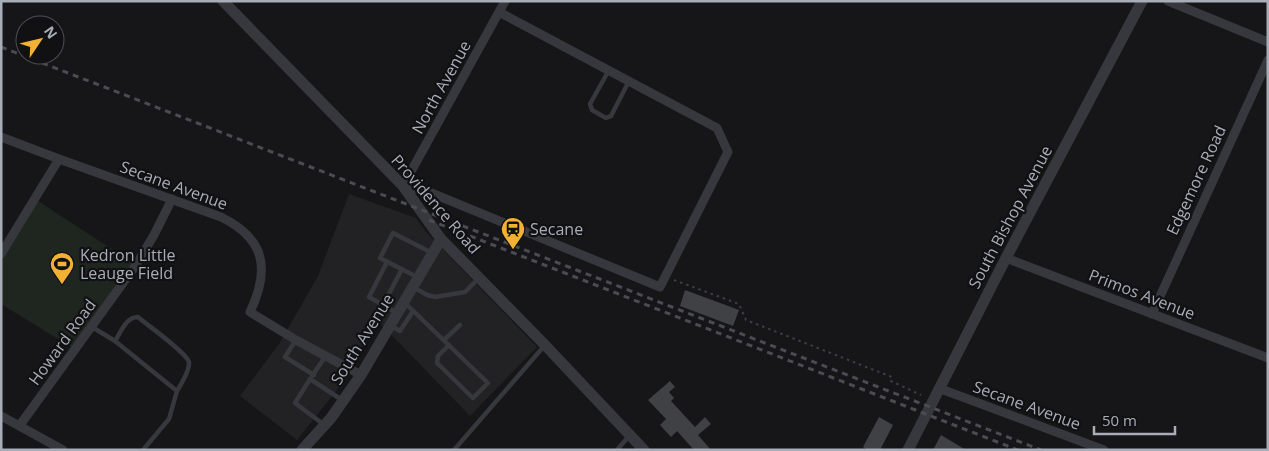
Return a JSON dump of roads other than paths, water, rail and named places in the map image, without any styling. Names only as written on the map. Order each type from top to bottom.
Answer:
[{"type":"street","name":"Providence Road","points":[[223,1],[403,186],[441,239],[546,345],[644,450]]},
{"type":"street","name":"North Avenue","points":[[403,186],[505,1]]},
{"type":"street","name":"South Bishop Avenue","points":[[908,450],[1006,258],[1142,1]]},
{"type":"street","points":[[1168,1],[1268,42]]},
{"type":"street","points":[[403,186],[429,192],[660,287],[728,152],[717,128],[499,12]]},
{"type":"street","name":"Edgemore Road","points":[[1152,314],[1268,60]]},
{"type":"street","name":"Secane Avenue","points":[[1,137],[172,198],[221,217],[244,230],[252,240],[261,260],[262,272],[259,292],[250,312],[296,340],[361,375]]},
{"type":"street","points":[[1,254],[59,159]]},
{"type":"street","name":"Howard Road","points":[[20,425],[136,265],[154,235],[172,198]]},
{"type":"street","name":"South Avenue","points":[[302,450],[343,401],[361,375],[441,239]]},
{"type":"street","name":"Primos Avenue","points":[[1006,258],[1268,358]]},
{"type":"street","name":"Secane Avenue","points":[[940,389],[1104,450]]},
{"type":"street","points":[[1,416],[63,450]]},
{"type":"lane","points":[[609,70],[590,104],[592,110],[606,118],[610,116],[629,81]]},
{"type":"lane","points":[[433,254],[393,233],[380,258],[402,269],[431,297],[465,292],[480,277]]},
{"type":"lane","points":[[387,262],[370,297],[398,314]]},
{"type":"lane","points":[[383,305],[402,269]]},
{"type":"lane","points":[[404,302],[488,382],[473,398],[437,363],[438,356],[448,344]]},
{"type":"lane","points":[[391,326],[400,332],[413,311]]},
{"type":"lane","points":[[115,341],[129,319],[138,318],[183,353],[189,362],[169,418],[143,450]]},
{"type":"lane","points":[[444,340],[460,325]]},
{"type":"lane","points":[[92,327],[115,341],[178,391]]},
{"type":"lane","points":[[296,340],[285,357],[343,401]]},
{"type":"lane","points":[[454,450],[546,345]]},
{"type":"lane","points":[[324,425],[295,403],[326,357]]},
{"type":"lane","points":[[617,450],[630,434]]},
{"type":"railway","points":[[1,47],[1041,450]]},
{"type":"railway","points":[[429,220],[1018,450]]},
{"type":"place","name":"Secane","points":[[513,250]]},
{"type":"place","name":"Kedron Little Leauge Field","points":[[62,285]]}]
